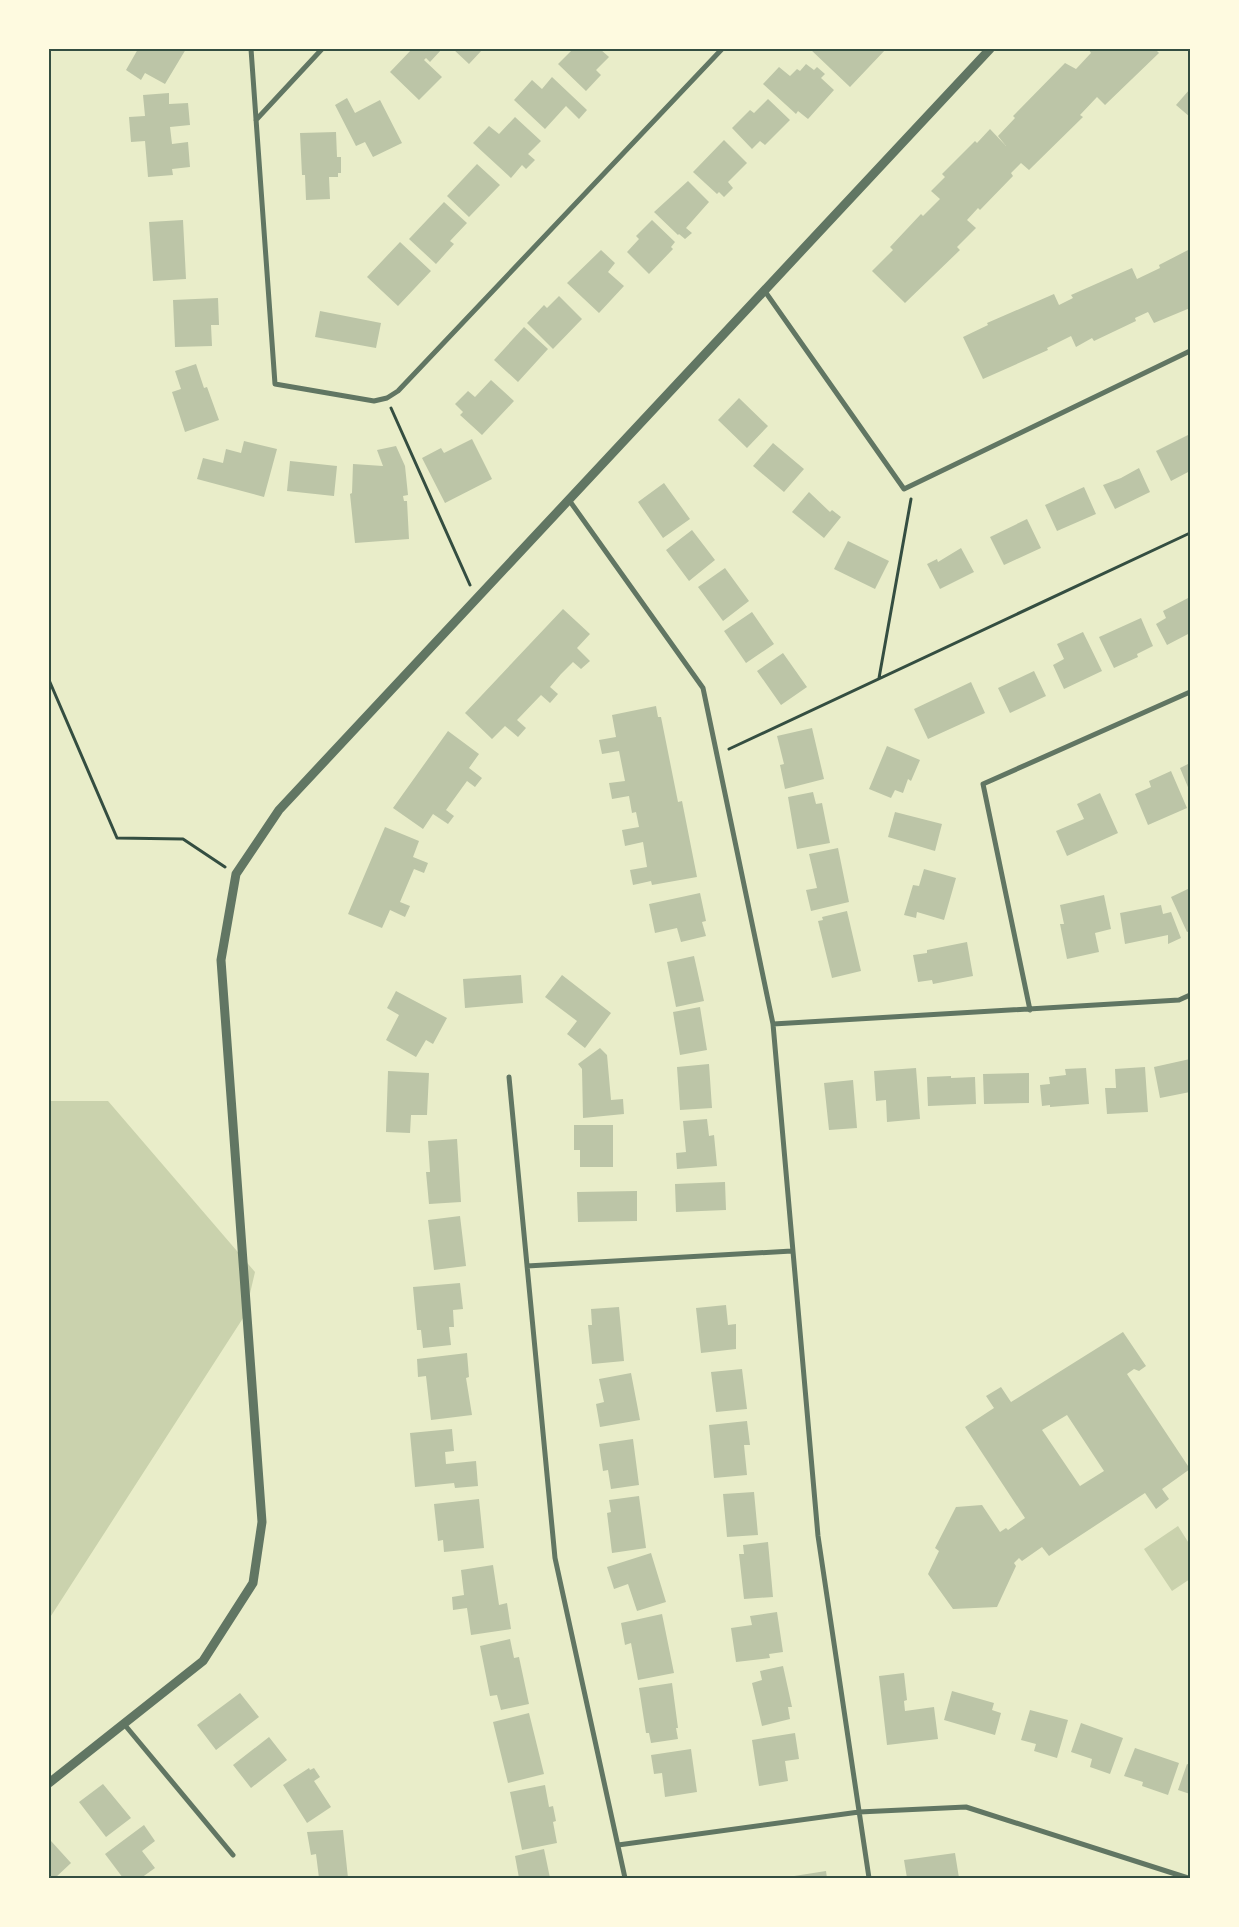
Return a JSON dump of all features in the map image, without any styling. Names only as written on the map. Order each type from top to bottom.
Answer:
[{"type":"street","points":[[251,49],[275,384],[374,401],[387,398],[398,391],[722,49]]},
{"type":"street","points":[[256,120],[322,49]]},
{"type":"street","points":[[49,1783],[203,1661],[253,1583],[262,1522],[221,960],[236,874],[279,810],[990,49]]},
{"type":"street","points":[[764,290],[904,489],[1190,352]]},
{"type":"street","points":[[568,499],[703,688],[773,1024],[818,1536],[869,1878]]},
{"type":"street","points":[[1030,1010],[983,784],[1190,692]]},
{"type":"street","points":[[773,1024],[1178,1000],[1190,995]]},
{"type":"street","points":[[509,1077],[555,1558],[625,1878]]},
{"type":"street","points":[[527,1266],[792,1251]]},
{"type":"street","points":[[124,1724],[233,1855]]},
{"type":"street","points":[[618,1845],[859,1812],[966,1807],[1188,1878]]},
{"type":"path","points":[[387,398],[476,599]]},
{"type":"path","points":[[879,678],[913,484]]},
{"type":"path","points":[[716,754],[1190,533]]},
{"type":"path","points":[[49,680],[116,838],[183,839],[236,874]]},
{"type":"green space","points":[[49,1101],[108,1101],[255,1272],[245,1315],[49,1619]]},
{"type":"green space","points":[[1178,1526],[1190,1545],[1190,1579],[1172,1591],[1144,1549]]},
{"type":"building","points":[[138,49],[186,49],[165,84],[145,73],[141,80],[126,70]]},
{"type":"building","points":[[412,49],[441,50],[430,62],[426,58],[424,60],[442,77],[419,100],[390,72]]},
{"type":"building","points":[[453,49],[483,49],[469,64]]},
{"type":"building","points":[[573,49],[600,49],[609,57],[596,70],[601,75],[586,91],[558,64]]},
{"type":"building","points":[[810,49],[886,49],[850,87]]},
{"type":"building","points":[[1090,49],[1159,49],[1157,51],[1159,53],[1105,105],[1097,97],[1080,115],[1083,117],[1029,170],[1021,163],[1011,173],[1013,176],[980,210],[978,208],[967,220],[976,228],[957,247],[960,250],[905,303],[872,271],[893,250],[890,247],[921,214],[923,216],[940,199],[931,191],[945,177],[942,174],[975,141],[977,143],[990,129],[1006,146],[998,136],[1015,118],[1013,116],[1065,63],[1076,69],[1091,53]]},
{"type":"building","points":[[806,64],[814,70],[817,67],[825,74],[821,78],[834,90],[808,119],[798,111],[796,114],[763,84],[779,67],[790,76],[797,69],[800,71]]},
{"type":"building","points":[[552,77],[587,110],[579,119],[566,106],[545,129],[514,100],[532,80],[542,89]]},
{"type":"building","points":[[1190,89],[1190,117],[1176,105]]},
{"type":"building","points":[[169,93],[169,104],[188,103],[190,125],[170,127],[172,144],[188,142],[190,167],[172,169],[173,175],[148,177],[145,141],[131,142],[129,117],[145,116],[143,95]]},
{"type":"building","points":[[347,98],[355,113],[380,100],[402,143],[373,157],[365,142],[356,146],[335,105]]},
{"type":"building","points":[[768,99],[790,120],[765,145],[760,141],[752,149],[732,128],[750,110],[754,113]]},
{"type":"building","points":[[515,117],[541,141],[528,154],[535,160],[526,169],[522,165],[511,178],[473,143],[489,126],[499,134]]},
{"type":"building","points":[[336,132],[337,157],[341,157],[341,173],[338,173],[338,177],[329,177],[330,199],[306,200],[305,175],[302,175],[300,133]]},
{"type":"building","points":[[724,140],[747,163],[728,182],[733,188],[724,197],[719,192],[717,194],[693,172]]},
{"type":"building","points":[[477,164],[500,185],[469,217],[447,196]]},
{"type":"building","points":[[688,181],[709,202],[686,228],[692,233],[685,239],[678,235],[654,212]]},
{"type":"building","points":[[444,202],[467,223],[450,241],[454,244],[436,264],[409,239]]},
{"type":"building","points":[[183,220],[186,279],[153,281],[149,222]]},
{"type":"building","points":[[652,220],[675,242],[671,247],[673,249],[649,274],[627,252],[639,239],[636,236]]},
{"type":"building","points":[[400,242],[431,271],[398,306],[367,277]]},
{"type":"building","points":[[1190,249],[1190,308],[1154,323],[1148,312],[1135,318],[1136,321],[1094,341],[1092,338],[1076,347],[1071,336],[1047,348],[1048,350],[983,379],[963,337],[988,325],[987,323],[1054,294],[1059,305],[1073,298],[1071,295],[1132,268],[1137,279],[1160,268],[1159,265]]},
{"type":"building","points":[[601,250],[615,263],[608,272],[624,286],[599,313],[567,283]]},
{"type":"building","points":[[559,296],[582,319],[553,349],[527,323],[544,305],[547,308]]},
{"type":"building","points":[[218,298],[219,325],[211,325],[212,346],[175,347],[173,300]]},
{"type":"building","points":[[320,311],[381,323],[376,348],[315,337]]},
{"type":"building","points":[[524,327],[548,349],[518,382],[494,360]]},
{"type":"building","points":[[196,364],[204,388],[207,387],[219,420],[185,432],[172,392],[181,389],[175,371]]},
{"type":"building","points":[[491,380],[514,401],[482,435],[460,415],[463,412],[455,404],[468,391],[475,397]]},
{"type":"building","points":[[739,398],[768,426],[747,448],[718,420]]},
{"type":"building","points":[[1190,434],[1190,471],[1171,481],[1156,451]]},
{"type":"building","points":[[472,439],[492,479],[445,503],[422,458],[441,448],[444,453]]},
{"type":"building","points":[[244,441],[277,449],[264,497],[197,479],[203,458],[223,463],[226,449],[241,453]]},
{"type":"building","points":[[773,443],[804,469],[784,492],[753,466]]},
{"type":"building","points":[[396,446],[405,466],[408,495],[403,496],[404,501],[407,501],[409,539],[355,543],[350,494],[352,493],[353,464],[383,466],[377,450]]},
{"type":"building","points":[[290,461],[337,466],[334,496],[287,491]]},
{"type":"building","points":[[1139,468],[1150,492],[1115,509],[1103,485]]},
{"type":"building","points":[[664,483],[690,519],[663,538],[638,502]]},
{"type":"building","points":[[1084,487],[1096,514],[1057,531],[1045,505]]},
{"type":"building","points":[[809,492],[830,512],[832,510],[841,517],[824,538],[792,512]]},
{"type":"building","points":[[1027,519],[1041,548],[1004,565],[990,537]]},
{"type":"building","points":[[692,530],[715,560],[689,581],[666,550]]},
{"type":"building","points":[[848,541],[889,561],[875,589],[834,569]]},
{"type":"building","points":[[961,548],[974,572],[940,589],[927,564],[937,559],[938,562]]},
{"type":"building","points":[[725,568],[749,601],[723,621],[698,587]]},
{"type":"building","points":[[1190,597],[1190,633],[1167,645],[1156,624],[1166,618],[1163,611]]},
{"type":"building","points":[[563,609],[590,634],[577,648],[590,661],[581,669],[573,662],[550,687],[558,694],[550,703],[541,695],[517,720],[526,728],[518,737],[505,726],[492,739],[465,713]]},
{"type":"building","points":[[752,612],[774,644],[746,663],[724,631]]},
{"type":"building","points":[[1141,618],[1153,646],[1137,654],[1138,657],[1114,668],[1099,637]]},
{"type":"building","points":[[1083,632],[1102,671],[1064,689],[1053,665],[1064,659],[1057,644]]},
{"type":"building","points":[[783,653],[807,687],[781,705],[757,671]]},
{"type":"building","points":[[1034,671],[1046,696],[1010,713],[998,688]]},
{"type":"building","points":[[971,682],[985,713],[928,739],[914,709]]},
{"type":"building","points":[[656,706],[658,717],[661,717],[678,802],[682,801],[697,877],[652,885],[651,881],[633,885],[630,870],[647,867],[643,842],[625,846],[622,830],[639,827],[636,812],[632,813],[629,796],[612,799],[609,783],[625,781],[619,751],[602,754],[599,740],[616,737],[612,715]]},
{"type":"building","points":[[812,728],[824,779],[785,789],[780,765],[784,764],[777,736]]},
{"type":"building","points":[[448,731],[479,754],[469,768],[482,778],[475,787],[467,781],[446,810],[454,816],[448,824],[433,814],[423,829],[393,808]]},
{"type":"building","points":[[887,746],[920,760],[911,781],[908,779],[903,793],[895,790],[891,798],[869,789]]},
{"type":"building","points":[[1190,763],[1190,792],[1180,768]]},
{"type":"building","points":[[1171,771],[1187,808],[1148,825],[1135,794],[1151,787],[1149,781]]},
{"type":"building","points":[[813,792],[816,804],[822,803],[830,843],[797,849],[788,797]]},
{"type":"building","points":[[1100,793],[1118,833],[1067,856],[1056,831],[1084,819],[1077,804]]},
{"type":"building","points":[[895,812],[942,824],[935,851],[888,837]]},
{"type":"building","points":[[385,827],[419,841],[413,857],[428,863],[424,873],[414,869],[400,902],[410,906],[405,917],[390,910],[382,928],[348,914]]},
{"type":"building","points":[[838,848],[849,902],[811,911],[806,890],[817,888],[809,854]]},
{"type":"building","points":[[924,869],[956,878],[944,920],[917,912],[916,918],[904,915],[913,885],[919,886]]},
{"type":"building","points":[[1190,888],[1190,931],[1187,932],[1171,897]]},
{"type":"building","points":[[700,893],[706,921],[702,922],[706,936],[681,942],[677,928],[655,933],[649,904]]},
{"type":"building","points":[[1104,895],[1111,929],[1095,933],[1099,952],[1067,959],[1060,924],[1064,924],[1060,905]]},
{"type":"building","points":[[1161,905],[1163,914],[1171,912],[1181,938],[1168,944],[1168,935],[1125,944],[1120,913]]},
{"type":"building","points":[[847,911],[861,971],[832,978],[818,921],[823,920],[822,917]]},
{"type":"building","points":[[967,942],[973,976],[933,984],[932,980],[918,982],[913,955],[927,953],[927,950]]},
{"type":"building","points":[[694,956],[704,1001],[676,1007],[667,962]]},
{"type":"building","points":[[521,975],[523,1003],[465,1008],[463,979]]},
{"type":"building","points":[[562,975],[611,1013],[585,1048],[567,1034],[577,1021],[545,997]]},
{"type":"building","points":[[396,991],[447,1018],[433,1044],[426,1040],[416,1057],[386,1040],[399,1015],[387,1008]]},
{"type":"building","points":[[700,1007],[707,1050],[680,1055],[673,1012]]},
{"type":"building","points":[[600,1048],[607,1055],[611,1100],[623,1099],[624,1114],[583,1118],[582,1069],[578,1064]]},
{"type":"building","points":[[1190,1059],[1190,1092],[1160,1098],[1154,1067]]},
{"type":"building","points":[[709,1064],[712,1108],[680,1110],[677,1067]]},
{"type":"building","points":[[1145,1067],[1148,1112],[1107,1114],[1105,1088],[1116,1088],[1115,1069]]},
{"type":"building","points":[[916,1068],[920,1119],[887,1122],[886,1100],[876,1101],[874,1071]]},
{"type":"building","points":[[1086,1068],[1089,1104],[1042,1106],[1040,1085],[1050,1084],[1049,1077],[1066,1075],[1065,1069]]},
{"type":"building","points":[[388,1071],[429,1073],[427,1115],[411,1115],[410,1133],[386,1132]]},
{"type":"building","points":[[1029,1073],[1029,1103],[984,1104],[983,1074]]},
{"type":"building","points":[[951,1076],[951,1078],[975,1077],[976,1104],[928,1106],[927,1077]]},
{"type":"building","points":[[853,1080],[857,1128],[829,1130],[824,1083]]},
{"type":"building","points":[[707,1119],[709,1136],[714,1135],[717,1166],[677,1169],[676,1153],[686,1152],[683,1121]]},
{"type":"building","points":[[574,1125],[613,1125],[613,1167],[580,1167],[580,1150],[574,1150]]},
{"type":"building","points":[[457,1139],[461,1202],[429,1204],[426,1172],[430,1172],[428,1141]]},
{"type":"building","points":[[725,1182],[726,1210],[676,1212],[675,1184]]},
{"type":"building","points":[[637,1191],[637,1221],[578,1222],[577,1192]]},
{"type":"building","points":[[460,1216],[466,1266],[434,1270],[428,1220]]},
{"type":"building","points":[[460,1283],[463,1309],[453,1310],[454,1327],[449,1327],[451,1345],[423,1348],[421,1330],[417,1330],[413,1287]]},
{"type":"building","points":[[726,1305],[728,1325],[736,1324],[736,1349],[701,1353],[696,1308]]},
{"type":"building","points":[[619,1307],[624,1361],[592,1364],[588,1325],[592,1325],[591,1309]]},
{"type":"building","points":[[1123,1332],[1146,1366],[1139,1371],[1134,1369],[1127,1374],[1190,1469],[1162,1489],[1169,1499],[1156,1509],[1145,1493],[1049,1556],[1042,1547],[1022,1561],[1019,1558],[1014,1563],[1016,1566],[997,1607],[953,1609],[928,1574],[939,1551],[935,1548],[956,1507],[982,1505],[1000,1532],[1006,1528],[1008,1530],[1025,1518],[965,1427],[994,1408],[986,1396],[1001,1387],[1011,1402]],"holes":[[[1067,1415],[1104,1471],[1080,1486],[1042,1430]]]},
{"type":"building","points":[[467,1353],[469,1377],[466,1378],[472,1415],[431,1420],[426,1376],[418,1377],[417,1359]]},
{"type":"building","points":[[742,1369],[747,1409],[716,1412],[711,1372]]},
{"type":"building","points":[[631,1373],[640,1420],[600,1427],[596,1404],[604,1402],[599,1379]]},
{"type":"building","points":[[747,1421],[750,1445],[744,1445],[747,1475],[714,1478],[709,1425]]},
{"type":"building","points":[[452,1429],[454,1451],[445,1452],[446,1464],[476,1461],[478,1486],[455,1488],[454,1483],[415,1487],[410,1433]]},
{"type":"building","points":[[633,1439],[639,1485],[611,1489],[608,1470],[603,1471],[599,1444]]},
{"type":"building","points":[[754,1492],[758,1535],[727,1537],[723,1494]]},
{"type":"building","points":[[639,1496],[646,1548],[612,1553],[607,1513],[611,1512],[609,1500]]},
{"type":"building","points":[[479,1499],[484,1548],[444,1552],[443,1540],[438,1541],[434,1504]]},
{"type":"building","points":[[768,1542],[773,1597],[744,1599],[739,1554],[744,1554],[743,1545]]},
{"type":"building","points":[[651,1553],[666,1602],[637,1611],[628,1584],[614,1589],[607,1567]]},
{"type":"building","points":[[493,1565],[499,1605],[507,1603],[511,1629],[471,1635],[467,1608],[453,1610],[452,1597],[464,1595],[461,1570]]},
{"type":"building","points":[[777,1612],[783,1652],[769,1654],[770,1658],[736,1662],[731,1628],[752,1625],[750,1616]]},
{"type":"building","points":[[662,1614],[674,1673],[638,1680],[631,1643],[625,1645],[621,1623]]},
{"type":"building","points":[[510,1639],[514,1658],[519,1657],[529,1704],[501,1710],[497,1695],[490,1696],[480,1646]]},
{"type":"building","points":[[783,1666],[792,1707],[788,1707],[790,1719],[762,1726],[752,1683],[762,1680],[760,1671]]},
{"type":"building","points":[[904,1673],[907,1700],[904,1701],[905,1711],[934,1707],[938,1739],[887,1745],[879,1676]]},
{"type":"building","points":[[672,1683],[678,1739],[651,1743],[649,1733],[646,1733],[639,1688]]},
{"type":"building","points":[[952,1691],[994,1703],[992,1710],[1001,1713],[995,1735],[944,1720]]},
{"type":"building","points":[[240,1693],[259,1717],[216,1750],[197,1725]]},
{"type":"building","points":[[1030,1710],[1068,1720],[1057,1758],[1034,1751],[1036,1744],[1021,1740]]},
{"type":"building","points":[[529,1713],[544,1774],[508,1783],[493,1722]]},
{"type":"building","points":[[1081,1723],[1123,1738],[1110,1774],[1090,1767],[1092,1759],[1071,1752]]},
{"type":"building","points":[[795,1733],[799,1759],[785,1761],[788,1781],[759,1786],[752,1740]]},
{"type":"building","points":[[269,1737],[287,1760],[251,1788],[233,1765]]},
{"type":"building","points":[[1135,1748],[1179,1763],[1168,1795],[1142,1786],[1143,1782],[1124,1776]]},
{"type":"building","points":[[691,1749],[697,1792],[665,1797],[662,1773],[654,1774],[651,1755]]},
{"type":"building","points":[[1187,1764],[1190,1765],[1190,1794],[1178,1790]]},
{"type":"building","points":[[309,1768],[310,1770],[314,1768],[320,1777],[314,1781],[331,1807],[307,1823],[283,1785]]},
{"type":"building","points":[[103,1784],[131,1818],[106,1837],[79,1802]]},
{"type":"building","points":[[545,1785],[549,1807],[553,1806],[556,1821],[553,1822],[557,1843],[522,1850],[510,1792]]},
{"type":"building","points":[[144,1825],[155,1841],[142,1851],[155,1868],[141,1878],[123,1878],[105,1854]]},
{"type":"building","points":[[343,1830],[348,1878],[319,1878],[316,1854],[311,1855],[307,1832]]},
{"type":"building","points":[[51,1841],[71,1863],[55,1878],[49,1878],[49,1843]]},
{"type":"building","points":[[544,1849],[550,1878],[519,1878],[515,1856]]},
{"type":"building","points":[[955,1853],[959,1878],[907,1878],[904,1860]]},
{"type":"building","points":[[826,1871],[827,1878],[788,1878],[788,1877]]}]
